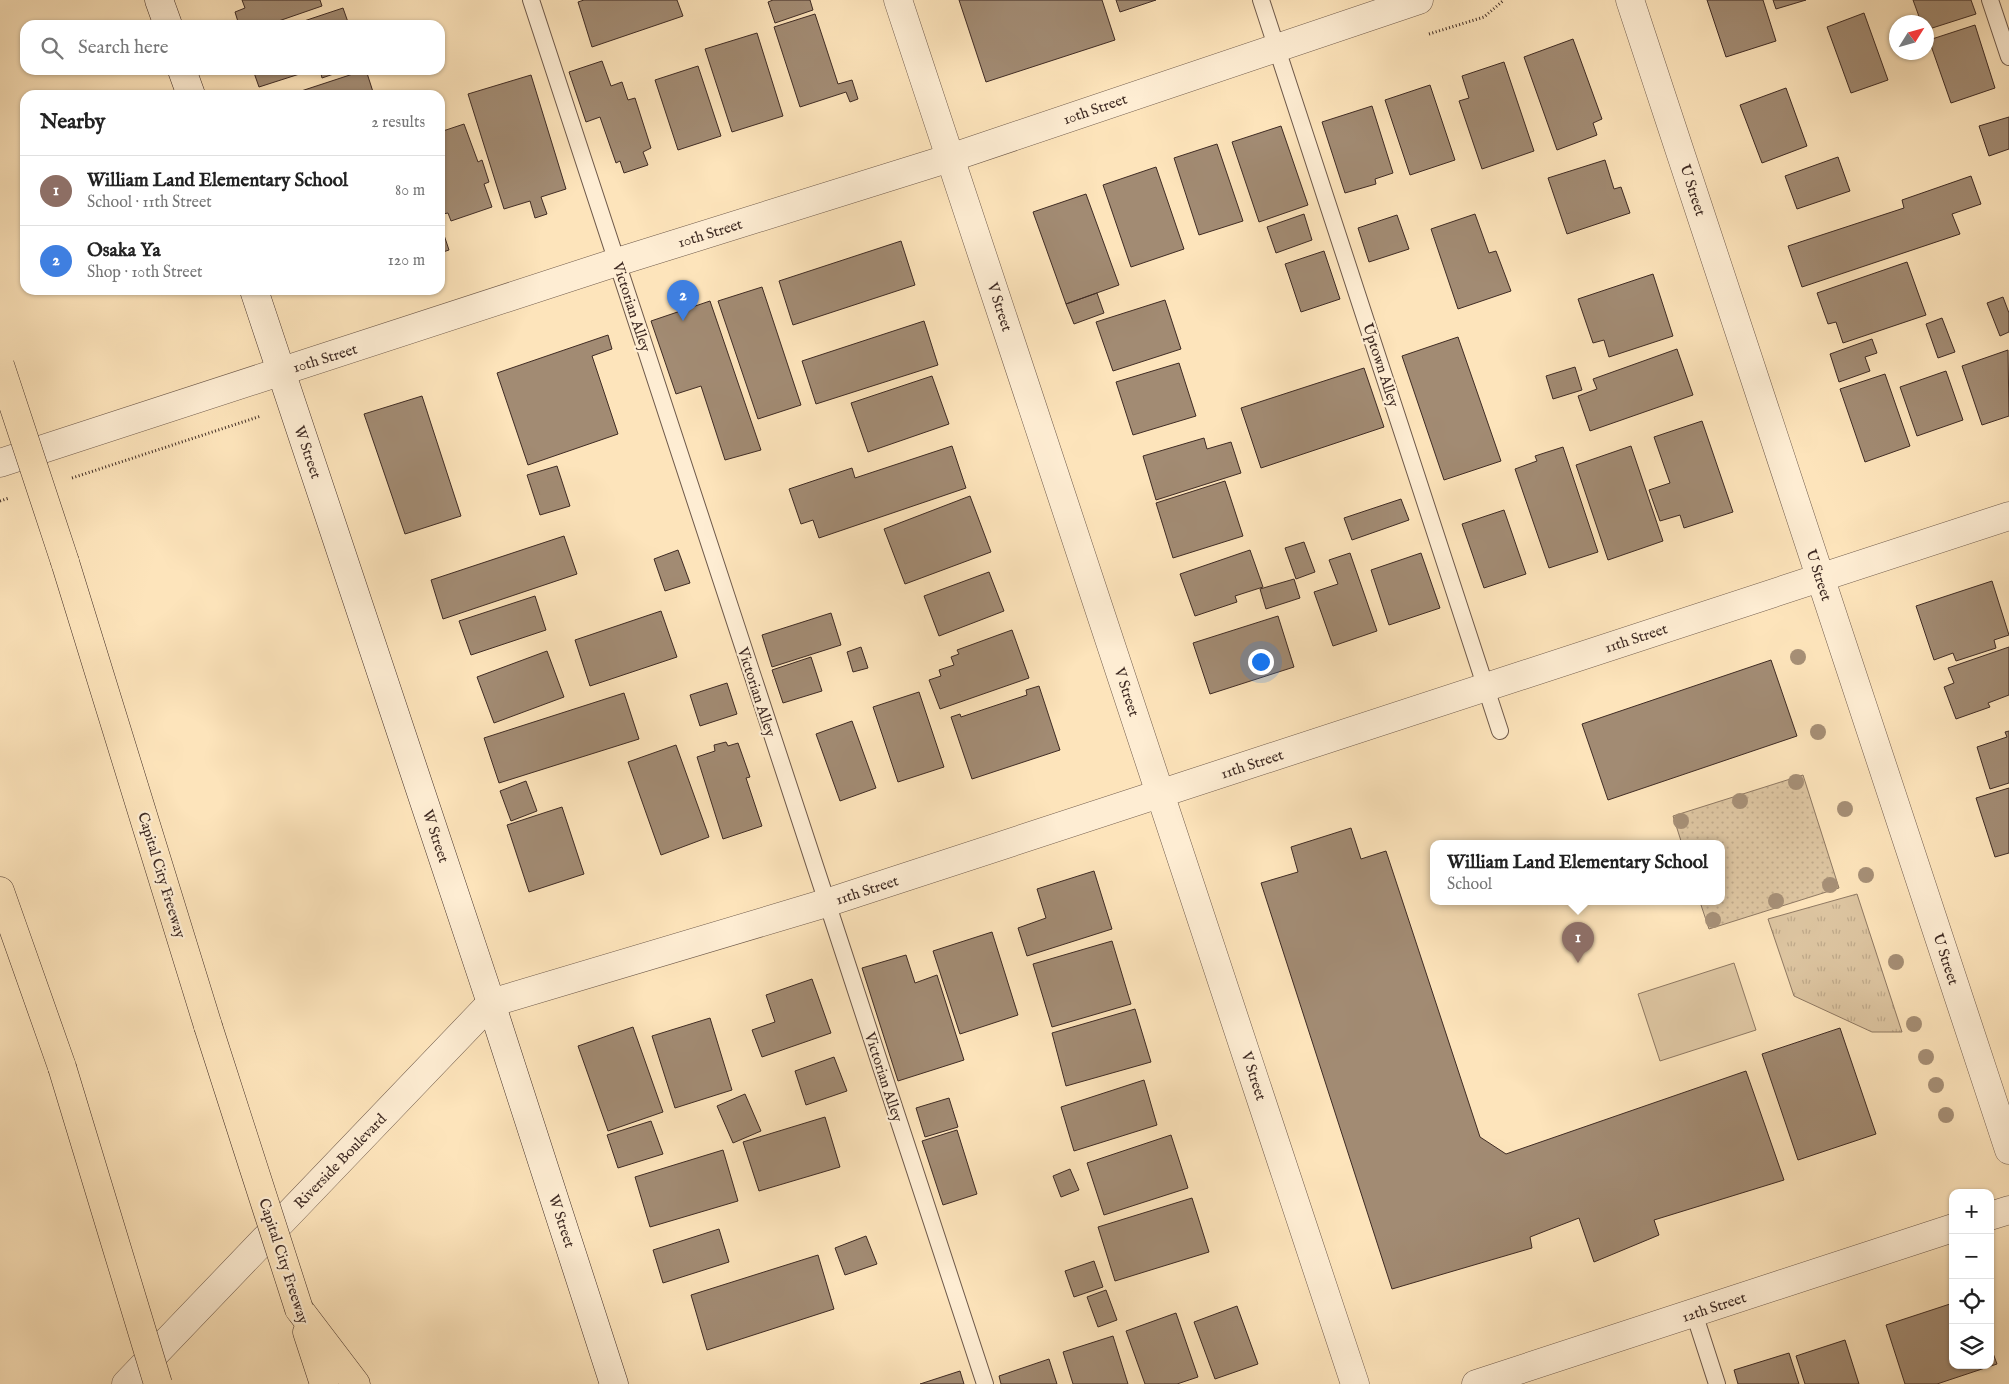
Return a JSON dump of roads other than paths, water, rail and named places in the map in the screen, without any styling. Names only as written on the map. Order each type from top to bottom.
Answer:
[{"type":"highway","name":"Capital City Freeway","points":[[0,365],[65,562],[208,1026],[300,1309],[322,1353],[324,1384]]},
{"type":"highway","points":[[0,891],[62,1067],[158,1384]]},
{"type":"highway","points":[[322,1353],[356,1384]]},
{"type":"street","points":[[159,0],[166,20]]},
{"type":"street","name":"V Street","points":[[898,0],[1355,1384]]},
{"type":"street","name":"10th Street","points":[[0,463],[281,371],[334,356],[617,262],[950,158],[1419,0]]},
{"type":"street","name":"U Street","points":[[1630,0],[2009,1150]]},
{"type":"street","points":[[184,75],[189,90]]},
{"type":"street","name":"W Street","points":[[256,295],[491,1003],[614,1384]]},
{"type":"street","name":"11th Street","points":[[491,1003],[826,903],[2009,516]]},
{"type":"street","name":"Riverside Boulevard","points":[[126,1384],[491,1003]]},
{"type":"street","points":[[1994,1215],[2009,1210]]},
{"type":"street","name":"12th Street","points":[[1476,1384],[1949,1229]]},
{"type":"lane","name":"Victorian Alley","points":[[531,0],[985,1384]]},
{"type":"lane","name":"Uptown Alley","points":[[1261,0],[1500,730]]},
{"type":"lane","points":[[1990,0],[2009,57]]},
{"type":"lane","points":[[1694,1314],[1717,1384]]},
{"type":"place","name":"Osaka Ya","points":[[683,321]]},
{"type":"place","name":"William Land Elementary School","points":[[1578,963]]}]
